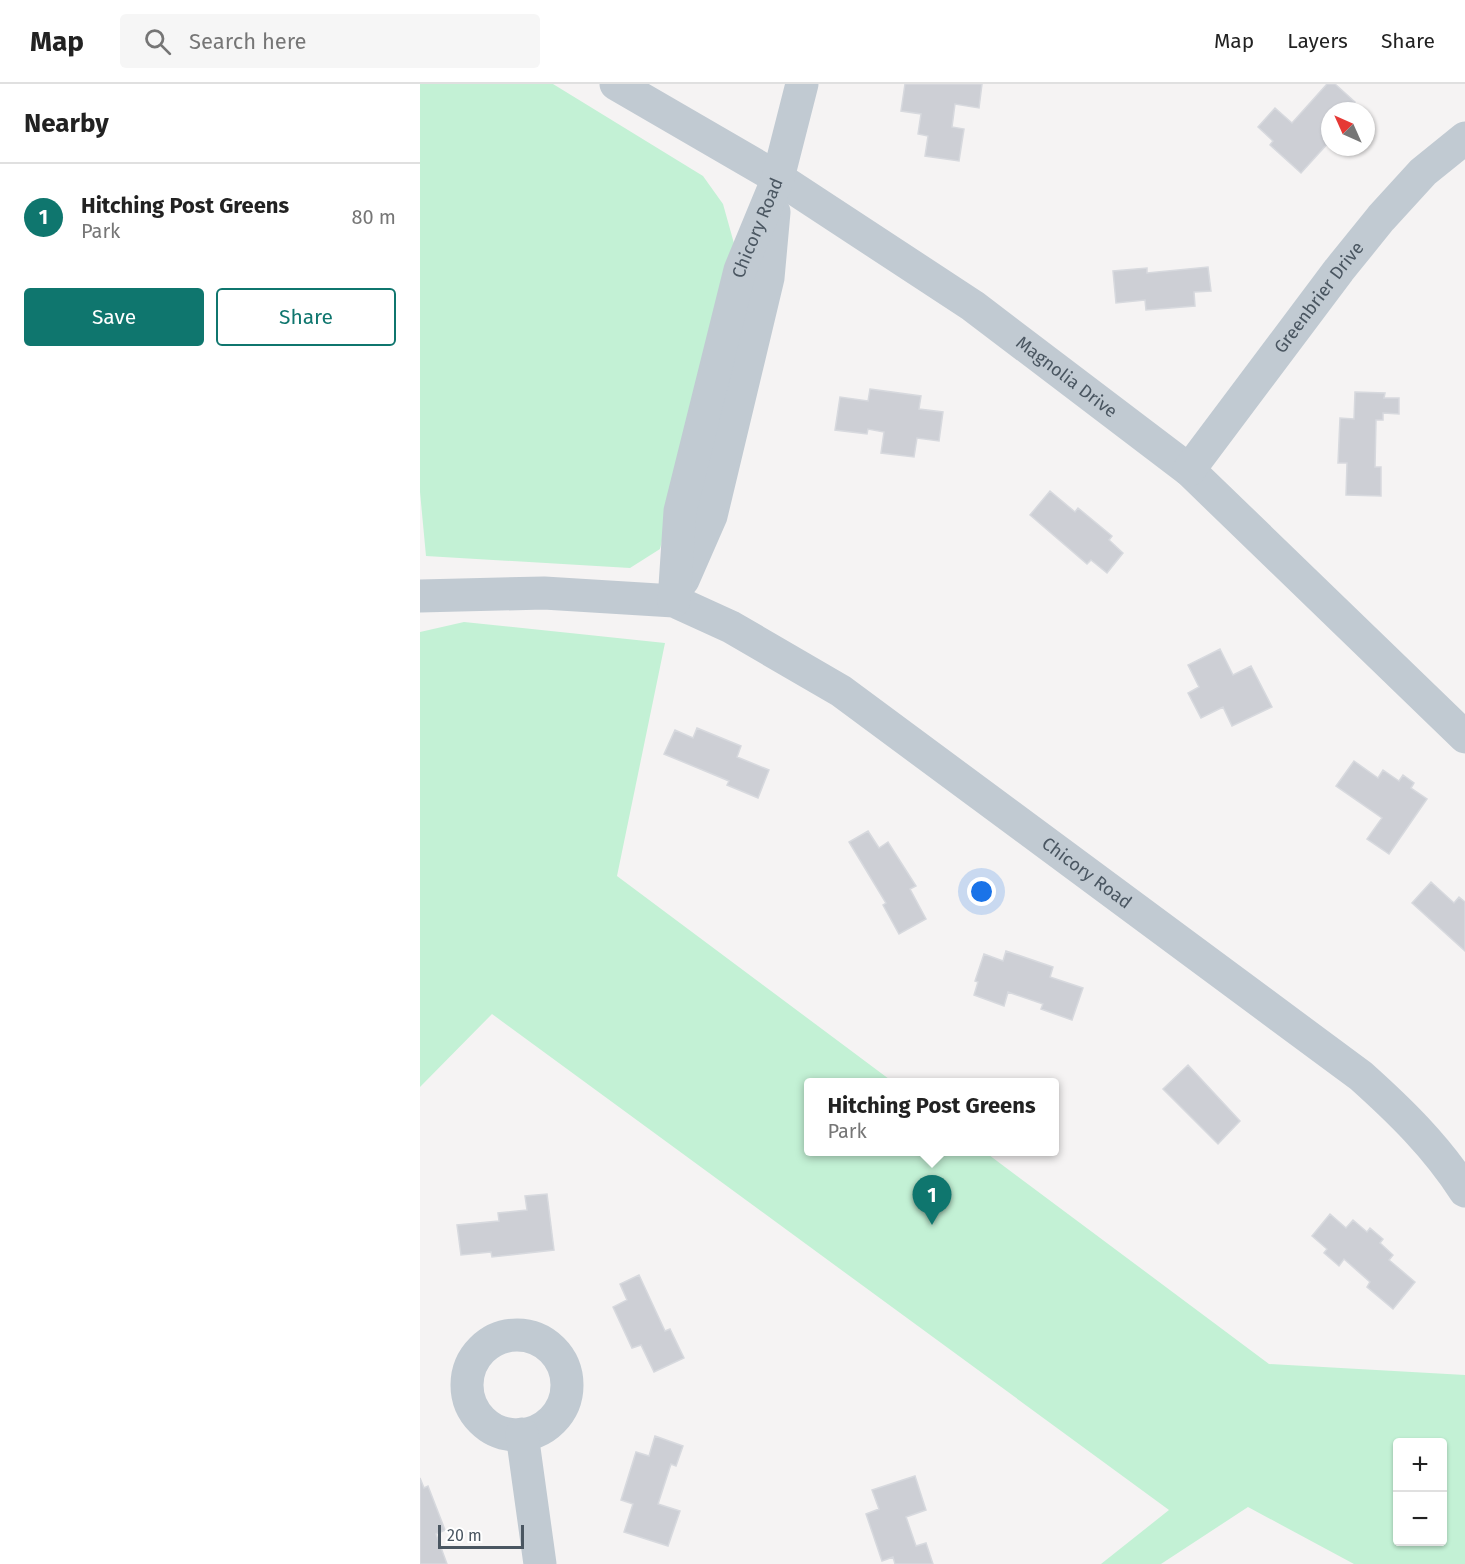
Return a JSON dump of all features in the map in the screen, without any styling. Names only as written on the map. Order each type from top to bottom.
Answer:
[{"type":"street","name":"Magnolia Drive","points":[[616,84],[778,178],[973,306],[1189,470],[1465,737]]},
{"type":"street","name":"Chicory Road","points":[[674,601],[711,516],[768,278],[778,178],[802,84]]},
{"type":"street","name":"Greenbrier Drive","points":[[1189,470],[1339,270],[1381,218],[1423,172],[1465,138]]},
{"type":"street","name":"Chicory Road","points":[[420,596],[544,593],[674,601],[730,627],[841,691],[1351,1069],[1407,1117],[1448,1164],[1465,1191]]},
{"type":"street","points":[[522,1434],[540,1564]]},
{"type":"green space","points":[[420,84],[553,84],[703,176],[723,204],[735,247],[660,549],[630,568],[426,556],[420,492]]},
{"type":"green space","points":[[464,622],[665,643],[617,876],[888,1078],[804,1078],[804,1156],[990,1156],[1269,1364],[1465,1375],[1465,1564],[1354,1564],[1248,1507],[1161,1564],[1101,1564],[1169,1510],[492,1014],[420,1087],[420,632]]},
{"type":"building","points":[[905,84],[982,84],[979,108],[955,104],[952,127],[964,129],[959,161],[925,156],[928,136],[918,134],[921,114],[901,111]]},
{"type":"building","points":[[1327,84],[1335,84],[1355,102],[1321,102],[1321,151],[1301,173],[1270,145],[1273,141],[1258,127],[1275,108],[1292,123]]},
{"type":"building","points":[[1208,267],[1211,291],[1194,292],[1195,306],[1146,310],[1145,300],[1116,303],[1113,271],[1147,268],[1147,273]]},
{"type":"building","points":[[870,389],[921,396],[919,409],[943,412],[939,441],[917,438],[914,457],[881,453],[884,432],[868,429],[867,434],[835,430],[840,397],[868,401]]},
{"type":"building","points":[[1355,392],[1385,393],[1384,398],[1399,398],[1399,414],[1383,413],[1383,420],[1376,420],[1375,467],[1381,467],[1381,496],[1346,495],[1347,463],[1338,463],[1340,418],[1354,419]]},
{"type":"building","points":[[1050,491],[1075,512],[1078,508],[1112,536],[1109,540],[1123,553],[1107,573],[1091,560],[1087,564],[1030,515]]},
{"type":"building","points":[[1220,649],[1233,675],[1251,666],[1272,707],[1232,726],[1223,707],[1201,718],[1188,693],[1199,687],[1188,665]]},
{"type":"building","points":[[697,728],[741,746],[737,757],[769,770],[758,798],[727,785],[729,781],[664,754],[675,730],[693,738]]},
{"type":"building","points":[[1354,761],[1378,778],[1383,770],[1399,781],[1403,775],[1414,783],[1411,788],[1427,799],[1389,854],[1367,839],[1382,818],[1336,786]]},
{"type":"building","points":[[868,831],[879,848],[888,842],[916,886],[910,889],[926,919],[899,934],[883,905],[886,903],[849,842]]},
{"type":"building","points":[[1431,882],[1454,903],[1459,897],[1465,902],[1465,951],[1412,903]]},
{"type":"building","points":[[1006,951],[1053,967],[1050,977],[1083,988],[1072,1020],[1041,1009],[1043,1004],[1008,992],[1004,1006],[974,995],[978,982],[975,981],[984,954],[1003,961]]},
{"type":"building","points":[[1188,1065],[1240,1121],[1218,1144],[1163,1089]]},
{"type":"building","points":[[547,1194],[554,1250],[492,1257],[491,1252],[461,1255],[457,1225],[499,1221],[498,1213],[527,1210],[525,1196]]},
{"type":"building","points":[[1330,1214],[1346,1228],[1353,1220],[1367,1232],[1370,1228],[1383,1239],[1380,1243],[1393,1255],[1389,1260],[1415,1282],[1393,1309],[1367,1287],[1370,1282],[1344,1259],[1339,1266],[1324,1253],[1327,1249],[1312,1236]]},
{"type":"building","points":[[639,1275],[665,1331],[670,1329],[684,1358],[654,1372],[641,1345],[632,1348],[613,1307],[627,1300],[620,1284]]},
{"type":"building","points":[[655,1436],[683,1446],[676,1466],[671,1464],[658,1504],[680,1511],[668,1546],[624,1532],[633,1504],[621,1500],[636,1452],[649,1456]]},
{"type":"building","points":[[915,1476],[926,1510],[906,1517],[916,1546],[926,1543],[933,1564],[895,1564],[893,1557],[882,1561],[866,1514],[879,1509],[872,1490]]},
{"type":"building","points":[[420,1478],[424,1488],[428,1486],[445,1530],[436,1534],[447,1564],[420,1564]]},
{"type":"place","name":"Hitching Post Greens","points":[[932,1225]]}]
